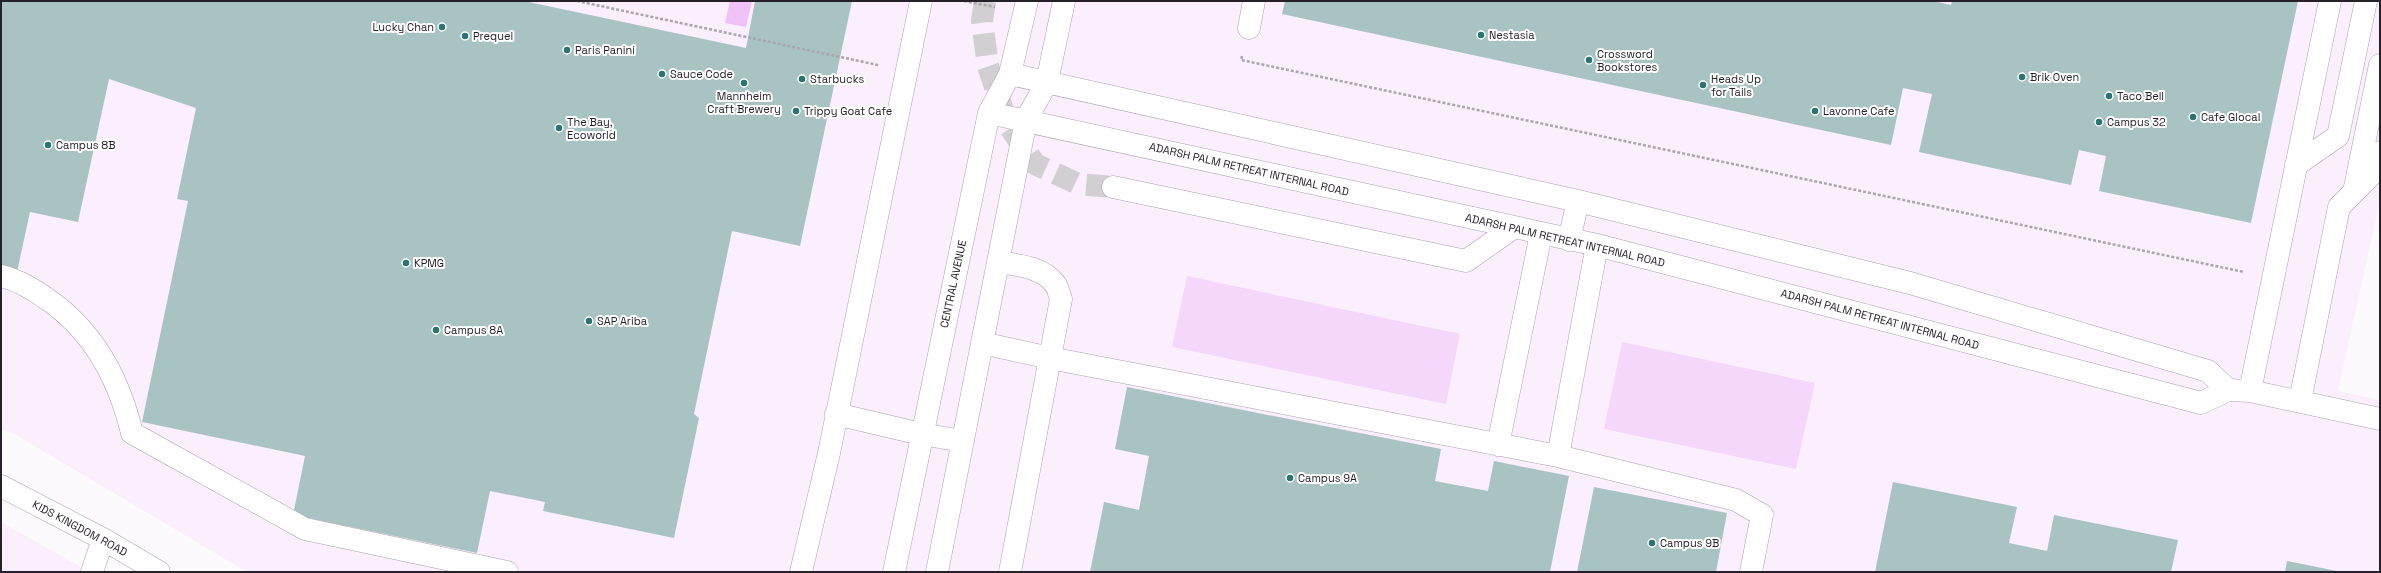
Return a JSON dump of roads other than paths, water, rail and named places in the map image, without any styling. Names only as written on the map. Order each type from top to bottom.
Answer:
[{"type":"street","points":[[801,572],[836,414],[921,1]]},
{"type":"street","name":"CENTRAL AVENUE","points":[[894,572],[921,434],[989,114],[1010,74],[1027,1]]},
{"type":"street","points":[[937,572],[1026,120],[1047,82],[1064,1]]},
{"type":"street","points":[[1249,28],[1254,1]]},
{"type":"street","points":[[2250,391],[2330,1]]},
{"type":"street","points":[[2296,166],[2338,136],[2366,1]]},
{"type":"street","points":[[2354,192],[2380,65]]},
{"type":"street","points":[[1010,74],[1578,201],[1917,285],[2208,371],[2228,390]]},
{"type":"street","name":"ADARSH PALM RETREAT INTERNAL ROAD","points":[[989,114],[1026,120],[1513,228],[1597,245],[2202,403],[2228,390],[2250,391],[2379,414]]},
{"type":"street","points":[[2300,401],[2339,207],[2376,170],[2380,152]]},
{"type":"street","points":[[1113,187],[1466,261],[1513,228]]},
{"type":"street","points":[[1569,240],[1578,201]]},
{"type":"street","points":[[1498,445],[1541,234]]},
{"type":"street","points":[[1558,456],[1597,245]]},
{"type":"street","points":[[998,262],[1019,265],[1044,274],[1056,284],[1061,298],[1010,572]]},
{"type":"street","points":[[1,276],[13,279],[37,292],[59,307],[79,326],[97,347],[125,402],[132,432],[304,529],[507,572]]},
{"type":"street","points":[[982,343],[1050,358],[1558,456],[1736,500],[1762,514],[1751,572]]},
{"type":"street","points":[[836,414],[921,434],[963,442]]},
{"type":"street","name":"KIDS KINGDOM ROAD","points":[[1,486],[103,539],[159,572]]},
{"type":"street","points":[[92,572],[103,539]]},
{"type":"tunnel","points":[[985,1],[982,21],[988,66],[1008,125],[1035,164],[1078,184],[1113,187]]},
{"type":"place","name":"Lucky Chan","points":[[442,27]]},
{"type":"place","name":"Nestasia","points":[[1481,35]]},
{"type":"place","name":"Prequel","points":[[465,36]]},
{"type":"place","name":"Paris Panini","points":[[567,50]]},
{"type":"place","name":"Crossword Bookstores","points":[[1589,60]]},
{"type":"place","name":"Sauce Code","points":[[662,74]]},
{"type":"place","name":"Brik Oven","points":[[2022,77]]},
{"type":"place","name":"Starbucks","points":[[802,79]]},
{"type":"place","name":"Mannheim Craft Brewery","points":[[744,83]]},
{"type":"place","name":"Heads Up for Tails","points":[[1703,85]]},
{"type":"place","name":"Taco Bell","points":[[2109,96]]},
{"type":"place","name":"Trippy Goat Cafe","points":[[796,111]]},
{"type":"place","name":"Lavonne Cafe","points":[[1815,111]]},
{"type":"place","name":"Cafe Glocal","points":[[2193,117]]},
{"type":"place","name":"Campus 32","points":[[2099,122]]},
{"type":"place","name":"The Bay, Ecoworld","points":[[559,128]]},
{"type":"place","name":"Campus 8B","points":[[48,145]]},
{"type":"place","name":"KPMG","points":[[406,263]]},
{"type":"place","name":"SAP Ariba","points":[[589,321]]},
{"type":"place","name":"Campus 8A","points":[[436,330]]},
{"type":"place","name":"Campus 9A","points":[[1290,478]]},
{"type":"place","name":"Campus 9B","points":[[1652,543]]}]
